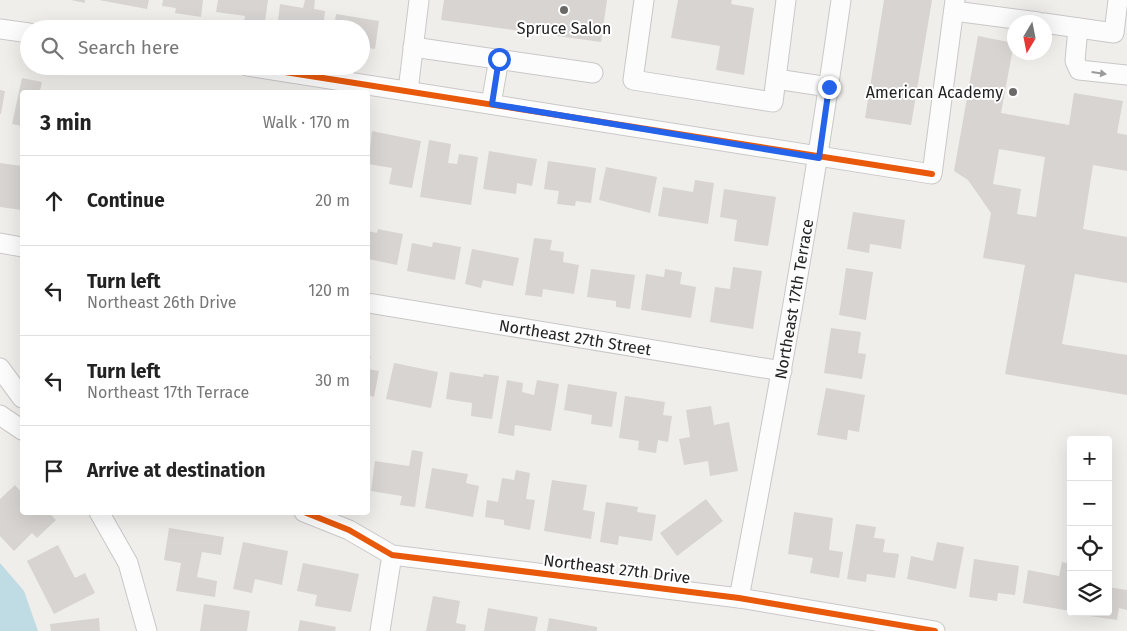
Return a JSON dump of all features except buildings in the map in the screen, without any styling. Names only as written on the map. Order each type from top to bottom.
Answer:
[{"type":"street","points":[[408,91],[419,0]]},
{"type":"street","points":[[644,0],[633,80],[773,102],[786,0]]},
{"type":"street","name":"Northeast 17th Terrace","points":[[739,598],[782,371],[819,158],[841,0]]},
{"type":"street","points":[[1052,25],[1078,28],[1120,37],[1118,0]]},
{"type":"street","points":[[305,75],[819,158],[932,174],[954,5],[1007,16]]},
{"type":"street","points":[[1078,28],[1075,61],[1079,70],[1127,75]]},
{"type":"street","points":[[0,29],[20,32]]},
{"type":"street","points":[[413,47],[593,73]]},
{"type":"street","points":[[492,104],[499,59]]},
{"type":"street","points":[[776,79],[829,87]]},
{"type":"street","points":[[0,243],[20,247]]},
{"type":"street","name":"Northeast 27th Street","points":[[370,303],[782,371]]},
{"type":"street","points":[[0,368],[20,395]]},
{"type":"street","points":[[0,415],[20,429]]},
{"type":"street","points":[[101,515],[128,563],[147,631]]},
{"type":"street","name":"Northeast 27th Drive","points":[[312,515],[349,530],[392,555],[739,598],[935,631]]},
{"type":"street","points":[[380,631],[392,555]]},
{"type":"water","points":[[0,563],[24,591],[38,631],[0,631]]},
{"type":"cycle path","points":[[304,75],[932,174]]},
{"type":"cycle path","points":[[312,515],[349,530],[392,555],[739,598],[935,631]]},
{"type":"place","name":"Spruce Salon","points":[[564,10]]},
{"type":"place","name":"American Academy","points":[[1013,92]]},
{"type":"route","points":[[499,59],[492,104],[614,122],[819,158],[829,87]]}]
